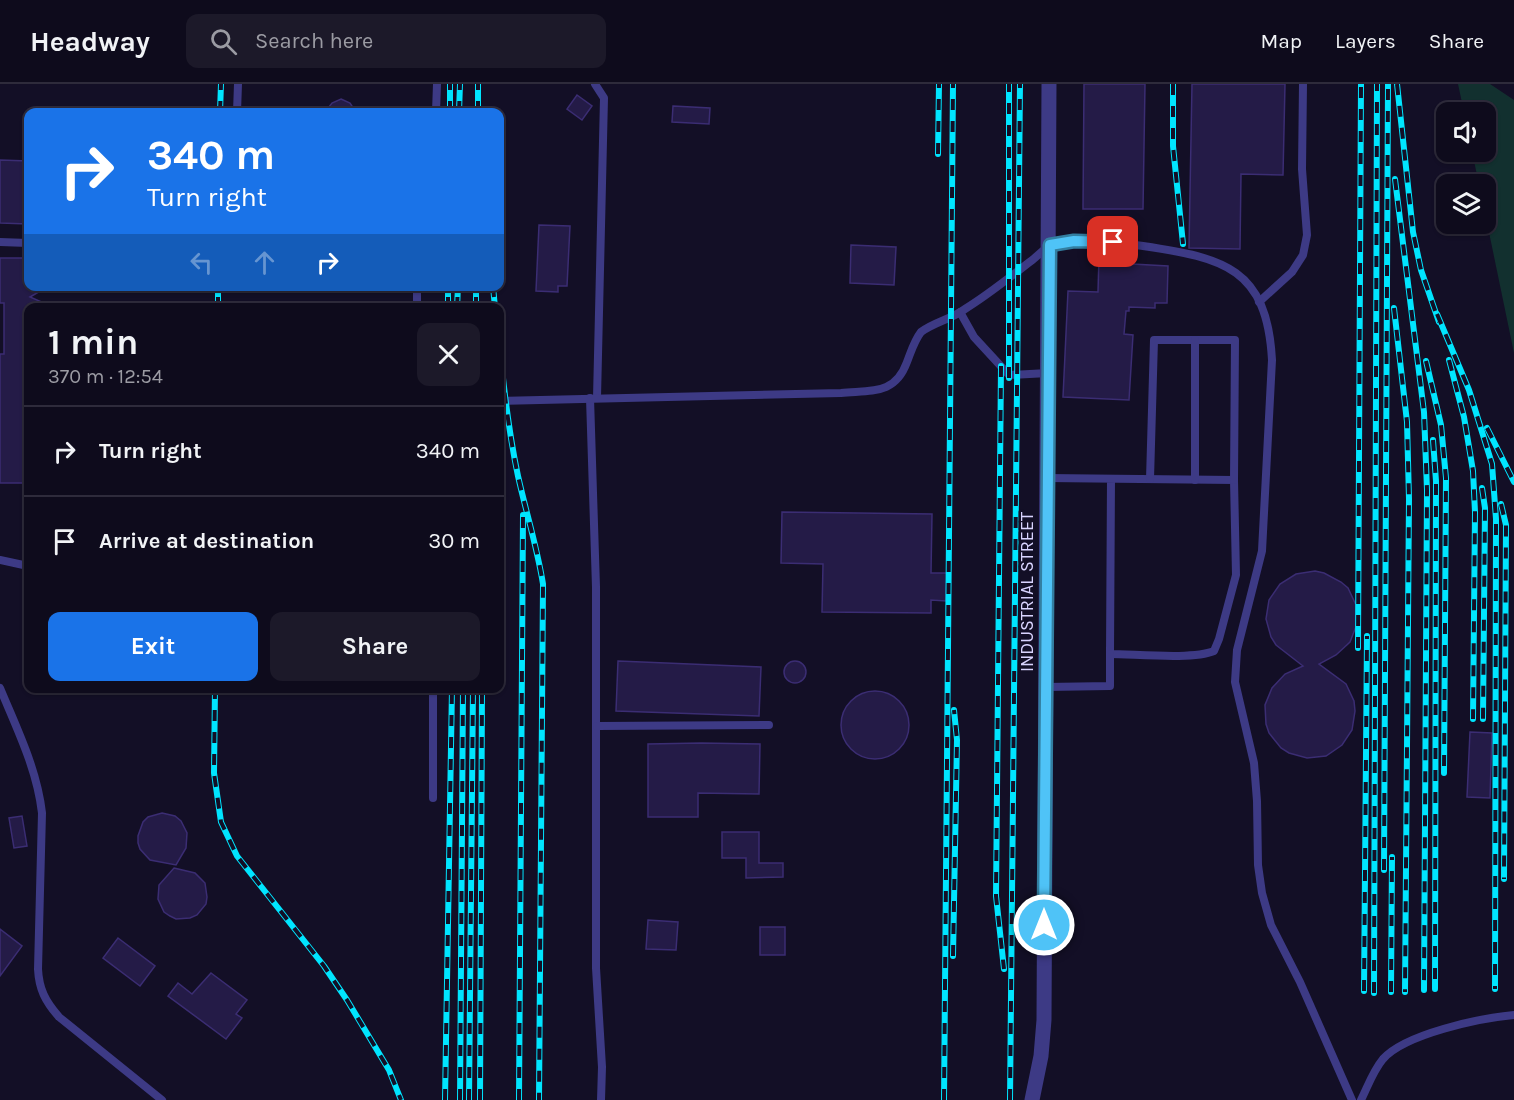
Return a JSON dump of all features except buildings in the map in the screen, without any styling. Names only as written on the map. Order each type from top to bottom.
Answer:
[{"type":"street","name":"INDUSTRIAL STREET","points":[[1032,1100],[1041,1056],[1044,1020],[1050,84]]},
{"type":"lane","points":[[237,108],[238,84]]},
{"type":"lane","points":[[436,108],[437,84]]},
{"type":"lane","points":[[595,84],[604,98],[594,398],[597,726],[596,968],[602,1067],[601,1100]]},
{"type":"lane","points":[[1259,302],[1292,272],[1303,255],[1307,235],[1302,169],[1303,84]]},
{"type":"lane","points":[[504,401],[841,393],[889,387],[902,375],[921,332],[960,312],[1050,245],[1074,241],[1113,242],[1181,252],[1214,260],[1229,267],[1242,278],[1259,302],[1271,341],[1267,483],[1262,551],[1237,650],[1236,682],[1254,763],[1258,865],[1262,893],[1270,925],[1300,982],[1352,1100]]},
{"type":"lane","points":[[0,242],[24,243]]},
{"type":"lane","points":[[960,312],[974,337],[1009,375],[1048,373]]},
{"type":"lane","points":[[1110,654],[1206,654],[1214,651],[1219,639],[1236,575],[1235,339],[1154,340],[1150,479]]},
{"type":"lane","points":[[1195,340],[1195,480]]},
{"type":"lane","points":[[1047,478],[1234,480]]},
{"type":"lane","points":[[1046,687],[1110,686],[1111,479]]},
{"type":"lane","points":[[0,560],[24,565]]},
{"type":"lane","points":[[0,688],[33,768],[40,792],[42,813],[38,969],[41,993],[58,1017],[162,1100]]},
{"type":"lane","points":[[433,798],[434,693]]},
{"type":"lane","points":[[597,726],[769,725]]},
{"type":"lane","points":[[1361,1100],[1372,1075],[1383,1059],[1410,1039],[1514,1014]]},
{"type":"green space","points":[[1458,84],[1490,84],[1514,100],[1514,353],[1489,234],[1496,234],[1496,174],[1477,174],[1474,162],[1496,162],[1496,102],[1462,102]]},
{"type":"railway","points":[[220,108],[221,84]]},
{"type":"railway","points":[[450,84],[450,108]]},
{"type":"railway","points":[[459,108],[460,84]]},
{"type":"railway","points":[[478,84],[478,108]]},
{"type":"railway","points":[[938,154],[939,84]]},
{"type":"railway","points":[[944,1100],[953,84]]},
{"type":"railway","points":[[1009,84],[1009,378]]},
{"type":"railway","points":[[1010,1100],[1020,84]]},
{"type":"railway","points":[[1173,84],[1173,146],[1183,244]]},
{"type":"railway","points":[[1358,648],[1361,84]]},
{"type":"railway","points":[[1374,993],[1377,84]]},
{"type":"railway","points":[[1384,870],[1388,84]]},
{"type":"railway","points":[[1397,84],[1413,232],[1421,270],[1439,322]]},
{"type":"railway","points":[[1395,179],[1424,412],[1427,490],[1424,990]]},
{"type":"railway","points":[[218,291],[218,303]]},
{"type":"railway","points":[[448,291],[448,303]]},
{"type":"railway","points":[[457,303],[458,291]]},
{"type":"railway","points":[[476,291],[476,303]]},
{"type":"railway","points":[[493,291],[495,303]]},
{"type":"railway","points":[[1394,308],[1407,422],[1409,499],[1405,992]]},
{"type":"railway","points":[[1437,314],[1469,390],[1492,464],[1496,519],[1495,989]]},
{"type":"railway","points":[[1449,360],[1464,417],[1473,471],[1475,512],[1473,719]]},
{"type":"railway","points":[[1426,361],[1441,425],[1446,478],[1444,773]]},
{"type":"railway","points":[[1001,366],[996,896],[1004,969]]},
{"type":"railway","points":[[504,385],[515,460],[543,584],[539,1100]]},
{"type":"railway","points":[[1487,428],[1514,482]]},
{"type":"railway","points":[[1433,440],[1436,481],[1435,989]]},
{"type":"railway","points":[[1482,488],[1485,508],[1483,719]]},
{"type":"railway","points":[[1501,504],[1506,525],[1504,879]]},
{"type":"railway","points":[[519,1100],[523,515]]},
{"type":"railway","points":[[1364,991],[1367,636]]},
{"type":"railway","points":[[215,693],[214,773],[221,822],[237,856],[324,966],[347,1000],[389,1070],[401,1100]]},
{"type":"railway","points":[[445,1100],[452,693]]},
{"type":"railway","points":[[460,1100],[463,693]]},
{"type":"railway","points":[[469,1100],[473,693]]},
{"type":"railway","points":[[480,1100],[482,693]]},
{"type":"railway","points":[[953,956],[957,740],[954,710]]},
{"type":"railway","points":[[1391,992],[1392,857]]},
{"type":"route","points":[[1044,925],[1050,245],[1074,241],[1113,242]]}]
